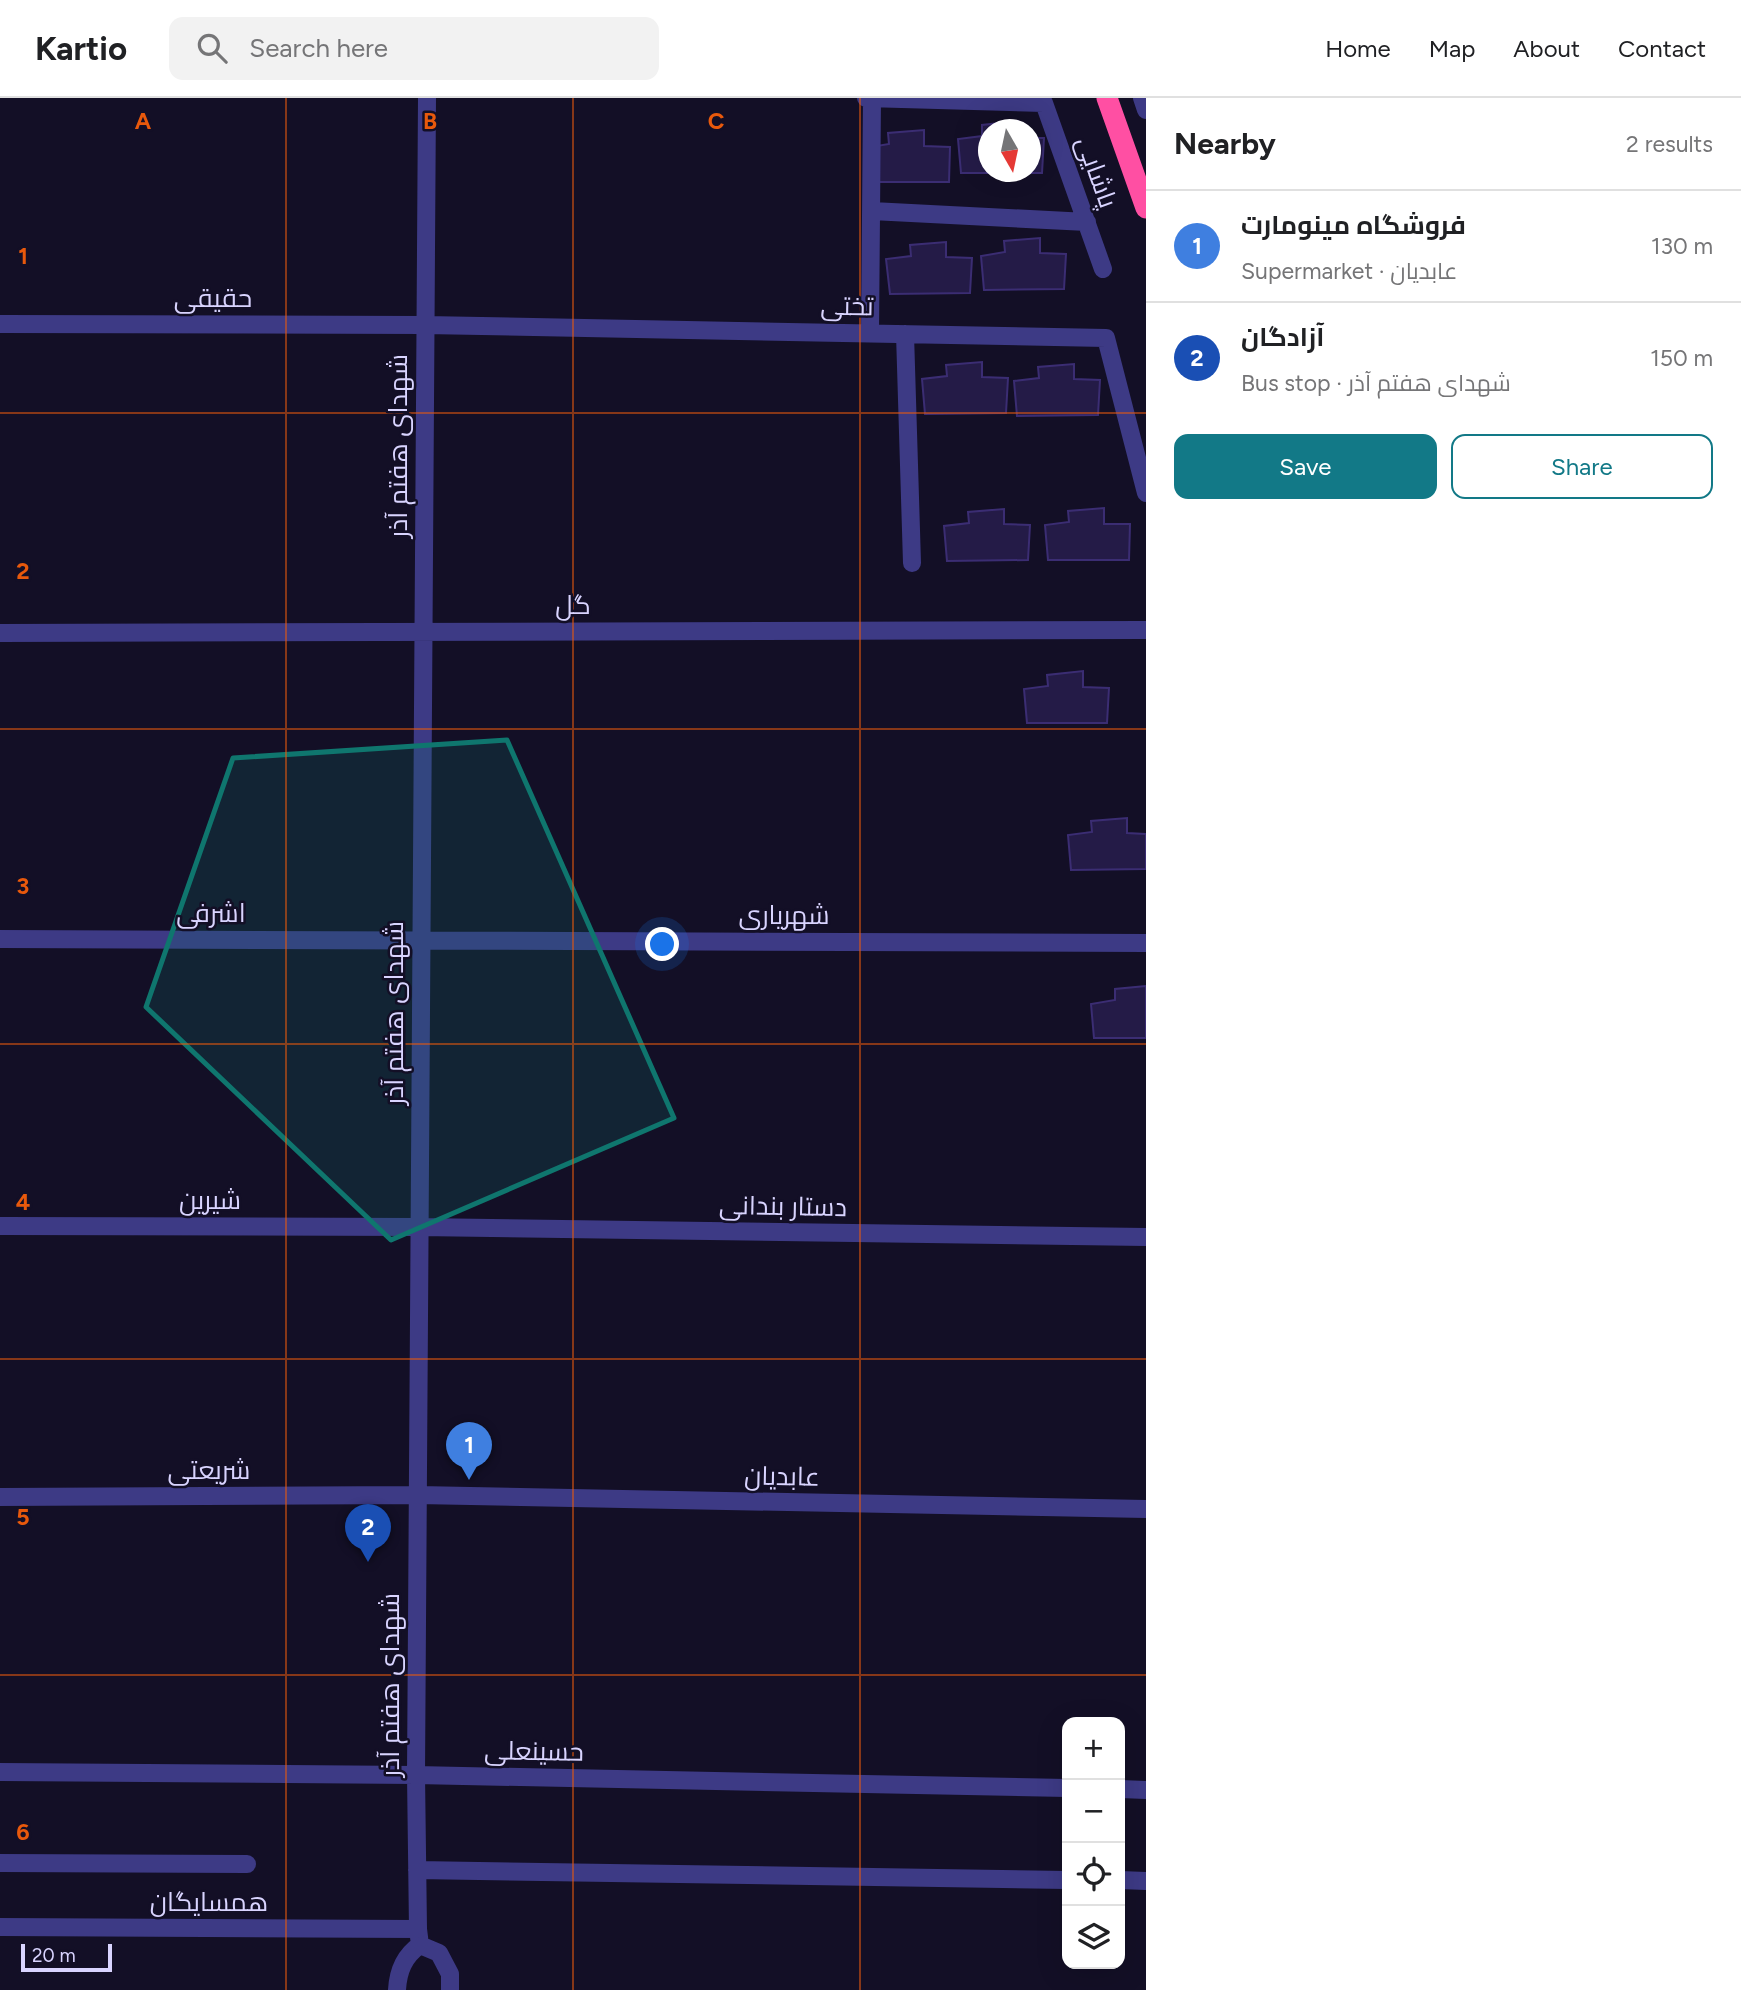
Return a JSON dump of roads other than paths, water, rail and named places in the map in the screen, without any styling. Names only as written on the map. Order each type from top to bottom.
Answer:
[{"type":"highway","points":[[1107,98],[1146,208]]},
{"type":"street","name":"شهدای هفتم آذر","points":[[419,1937],[416,1775],[427,98]]},
{"type":"street","name":"پاشایی","points":[[866,98],[1044,103],[1103,269]]},
{"type":"street","points":[[870,333],[873,98]]},
{"type":"street","points":[[1142,98],[1146,110]]},
{"type":"street","points":[[872,211],[1087,222]]},
{"type":"street","name":"حقیقی","points":[[0,324],[425,325]]},
{"type":"street","name":"تختی","points":[[425,325],[1106,338],[1146,493]]},
{"type":"street","points":[[905,334],[912,563]]},
{"type":"street","name":"گل","points":[[0,633],[1146,630]]},
{"type":"street","name":"اشرفی","points":[[0,939],[421,940]]},
{"type":"street","name":"شهریاری","points":[[421,940],[1146,943]]},
{"type":"street","name":"شیرین","points":[[0,1226],[419,1227]]},
{"type":"street","name":"دستار بندانی","points":[[419,1227],[1146,1237]]},
{"type":"street","name":"شریعتی","points":[[0,1497],[418,1495]]},
{"type":"street","name":"عابدیان","points":[[418,1495],[1146,1509]]},
{"type":"street","name":"حسینعلی","points":[[0,1772],[416,1775],[1062,1788]]},
{"type":"street","points":[[1125,1789],[1146,1790]]},
{"type":"street","points":[[0,1863],[247,1864]]},
{"type":"street","points":[[417,1870],[1062,1880]]},
{"type":"street","points":[[1125,1880],[1146,1881]]},
{"type":"street","name":"همسایگان","points":[[0,1927],[419,1937]]},
{"type":"street","points":[[397,1990],[398,1976],[419,1937],[439,1953],[450,1973],[450,1990]]},
{"type":"place","name":"فروشگاه مینومارت","points":[[469,1480]]},
{"type":"place","name":"آزادگان","points":[[368,1562]]}]
